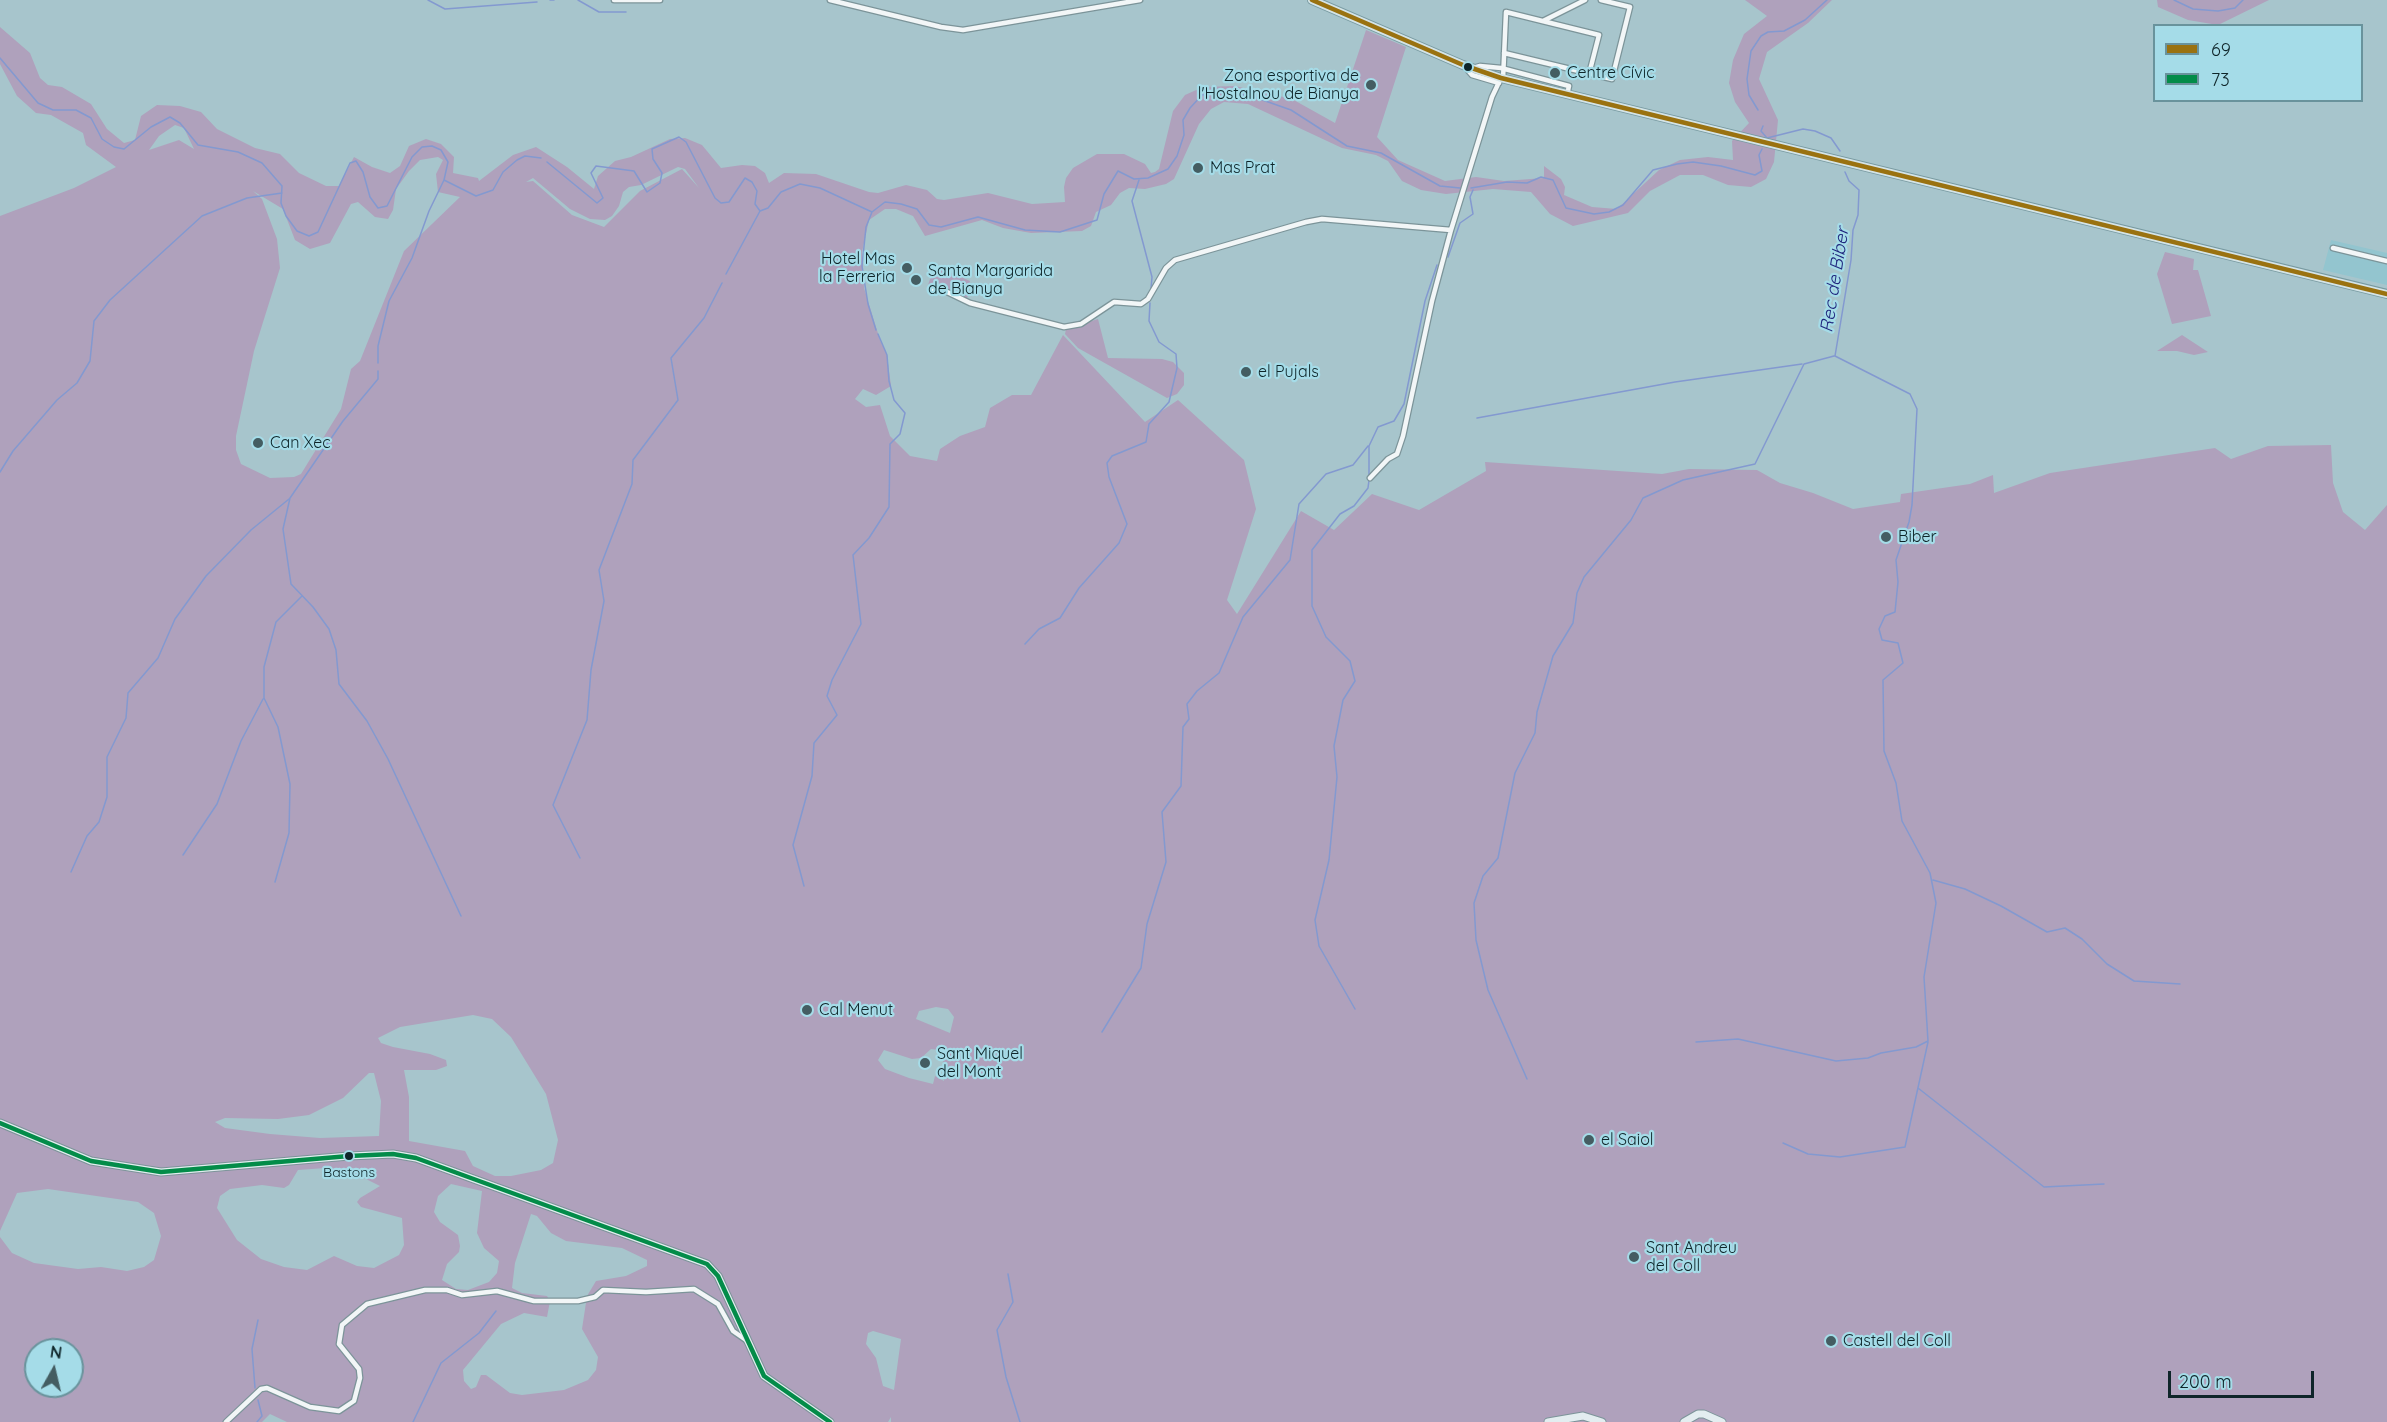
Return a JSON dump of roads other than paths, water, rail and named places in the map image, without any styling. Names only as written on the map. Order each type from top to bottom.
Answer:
[{"type":"main road","points":[[1312,0],[1472,69],[1499,77],[2387,294]]},
{"type":"main road","points":[[0,1123],[91,1161],[161,1172],[349,1156],[393,1154],[416,1158],[707,1264],[718,1276],[764,1376],[830,1422]]},
{"type":"main road","points":[[1684,1422],[1691,1417],[1704,1414],[1722,1422]]},
{"type":"main road","points":[[1548,1422],[1583,1416],[1602,1422]]},
{"type":"street","points":[[614,0],[660,0]]},
{"type":"street","points":[[830,0],[940,27],[963,30],[1140,0]]},
{"type":"street","points":[[1543,21],[1585,0]]},
{"type":"street","points":[[1504,53],[1612,79],[1630,8],[1601,0]]},
{"type":"street","points":[[1370,478],[1388,459],[1397,454],[1403,436],[1432,301],[1461,193],[1499,77],[1504,53],[1506,12],[1599,35],[1589,74]]},
{"type":"street","points":[[1499,77],[1504,69],[1503,60]]},
{"type":"street","points":[[1463,65],[1472,75],[1499,77]]},
{"type":"street","points":[[1499,77],[1504,69]]},
{"type":"street","points":[[1504,69],[1569,86],[1567,94]]},
{"type":"street","points":[[934,290],[945,291],[970,303],[1064,327],[1081,324],[1114,302],[1141,303],[1148,299],[1166,268],[1175,260],[1306,222],[1322,219],[1451,230]]},
{"type":"street","points":[[2333,248],[2387,261]]},
{"type":"street","points":[[226,1422],[261,1389],[267,1388],[310,1407],[339,1411],[354,1401],[360,1378],[358,1369],[339,1344],[342,1325],[367,1304],[425,1290],[447,1290],[462,1295],[497,1291],[534,1300],[578,1301],[595,1297],[603,1290],[645,1292],[694,1289],[718,1304],[733,1331],[746,1340]]},
{"type":"waterway","points":[[428,0],[445,9],[537,2]]},
{"type":"waterway","points":[[578,0],[599,12],[626,12]]},
{"type":"waterway","points":[[1758,110],[1749,95],[1747,79],[1751,51],[1761,36],[1768,32],[1784,31],[1805,20],[1827,0]]},
{"type":"waterway","points":[[2174,0],[2193,9],[2218,11],[2235,8],[2243,0]]},
{"type":"waterway","points":[[0,58],[38,103],[53,110],[76,110],[91,118],[102,139],[114,147],[124,149],[151,127],[170,117],[180,123],[198,145],[238,152],[262,163],[282,186],[281,203],[286,216],[297,231],[309,236],[318,232],[350,163],[356,161],[363,172],[370,197],[378,208],[387,206],[412,157],[422,147],[432,146],[441,150],[448,162],[444,180],[476,196],[493,190],[503,172],[517,160],[525,156],[541,158]]},
{"type":"waterway","points":[[547,162],[597,203],[603,198],[591,173],[596,166],[634,171],[647,192],[660,183],[662,173],[653,159],[652,149],[679,137],[686,142],[715,198],[721,203],[729,202],[745,178],[752,182],[757,191],[755,204],[760,211],[768,208],[781,192],[800,184],[820,188],[872,212],[885,202],[917,209],[929,225],[941,227],[978,217],[1025,230],[1060,232],[1097,220],[1104,194],[1118,171],[1134,179],[1148,178],[1168,169],[1177,156],[1184,135],[1183,120],[1190,108],[1202,95],[1228,92],[1254,97],[1291,110],[1347,146],[1381,153],[1440,186],[1460,188]]},
{"type":"waterway","points":[[1763,126],[1761,131],[1767,138],[1803,129],[1815,131],[1831,138],[1840,151]]},
{"type":"waterway","points":[[1471,188],[1507,182],[1527,183],[1541,177],[1553,180],[1566,208],[1594,214],[1609,212],[1623,205],[1653,170],[1693,162],[1721,166],[1755,175],[1762,171],[1759,155],[1762,149]]},
{"type":"waterway","name":"Rec de Biber","points":[[1696,1042],[1738,1039],[1836,1061],[1868,1058],[1881,1053],[1916,1047],[1928,1041],[1924,977],[1936,903],[1930,873],[1902,821],[1896,783],[1884,751],[1883,680],[1903,663],[1898,643],[1882,640],[1879,629],[1885,616],[1895,612],[1898,582],[1896,560],[1909,522],[1912,505],[1917,409],[1910,394],[1835,356],[1851,260],[1853,230],[1858,215],[1859,190],[1849,181],[1845,172]]},
{"type":"waterway","points":[[378,363],[378,346],[389,301],[412,258],[429,211],[444,180]]},
{"type":"waterway","points":[[1139,180],[1132,201],[1152,277],[1151,289]]},
{"type":"waterway","points":[[1448,257],[1460,223],[1473,214],[1470,197],[1473,190]]},
{"type":"waterway","points":[[0,472],[13,451],[57,400],[77,383],[90,361],[94,321],[110,300],[202,216],[247,198],[282,193]]},
{"type":"waterway","points":[[726,274],[760,211]]},
{"type":"waterway","points":[[872,212],[866,227],[862,266],[868,304],[876,330]]},
{"type":"waterway","points":[[1369,475],[1369,446],[1378,427],[1394,421],[1404,404],[1425,301],[1437,265]]},
{"type":"waterway","points":[[580,858],[553,805],[587,720],[591,670],[604,601],[599,570],[632,484],[633,460],[678,400],[671,358],[704,318],[722,283]]},
{"type":"waterway","points":[[1025,644],[1039,629],[1060,618],[1079,588],[1119,543],[1127,524],[1109,477],[1107,463],[1112,456],[1146,442],[1149,424],[1169,402],[1177,368],[1176,354],[1159,342],[1149,321],[1150,303]]},
{"type":"waterway","points":[[804,886],[793,845],[812,776],[814,743],[837,715],[827,696],[832,680],[861,624],[853,555],[869,538],[889,507],[890,444],[900,434],[905,413],[894,400],[889,381],[887,355],[878,334]]},
{"type":"waterway","points":[[1527,1079],[1488,990],[1476,940],[1474,903],[1483,876],[1498,858],[1515,773],[1535,733],[1537,712],[1553,656],[1573,623],[1577,593],[1584,577],[1631,520],[1643,498],[1683,480],[1755,464],[1804,364],[1834,356]]},
{"type":"waterway","points":[[1477,418],[1675,382],[1802,364]]},
{"type":"waterway","points":[[378,371],[378,379],[343,421],[290,498],[283,529],[291,584],[313,607],[329,629],[336,650],[339,684],[367,721],[388,759],[461,916]]},
{"type":"waterway","points":[[1102,1032],[1141,968],[1147,924],[1166,862],[1162,812],[1181,786],[1183,727],[1189,719],[1187,704],[1197,691],[1219,673],[1243,617],[1290,560],[1299,504],[1326,474],[1353,465],[1368,446]]},
{"type":"waterway","points":[[1355,1009],[1319,946],[1315,920],[1329,860],[1337,777],[1334,746],[1343,700],[1355,681],[1350,661],[1326,637],[1312,606],[1312,550],[1340,514],[1354,506],[1368,488],[1369,480]]},
{"type":"waterway","points":[[71,872],[87,836],[99,822],[107,797],[107,757],[126,718],[128,693],[158,658],[175,619],[206,576],[251,530],[289,499]]},
{"type":"waterway","points":[[275,882],[289,833],[290,784],[278,727],[264,698],[264,667],[276,622],[302,596]]},
{"type":"waterway","points":[[183,855],[217,804],[241,741],[263,699]]},
{"type":"waterway","points":[[1933,880],[1965,889],[2047,932],[2065,928],[2082,939],[2107,964],[2134,981],[2180,984]]},
{"type":"waterway","points":[[1783,1143],[1808,1154],[1840,1157],[1905,1147],[1928,1042]]},
{"type":"waterway","points":[[1918,1088],[2044,1187],[2104,1184]]},
{"type":"waterway","points":[[1008,1274],[1013,1302],[997,1330],[1006,1377],[1020,1422]]},
{"type":"waterway","points":[[413,1422],[441,1363],[479,1333],[496,1311]]},
{"type":"waterway","points":[[255,1388],[252,1349],[258,1320]]},
{"type":"waterway","points":[[257,1422],[262,1416],[258,1400]]},
{"type":"place","name":"Centre Cívic","points":[[1555,73]]},
{"type":"place","name":"Zona esportiva de l'Hostalnou de Bianya","points":[[1371,85]]},
{"type":"place","name":"Mas Prat","points":[[1198,168]]},
{"type":"place","name":"Hotel Mas la Ferreria","points":[[907,268]]},
{"type":"place","name":"Santa Margarida de Bianya","points":[[916,280]]},
{"type":"place","name":"el Pujals","points":[[1246,372]]},
{"type":"place","name":"Can Xec","points":[[258,443]]},
{"type":"place","name":"Biber","points":[[1886,537]]},
{"type":"place","name":"Cal Menut","points":[[807,1010]]},
{"type":"place","name":"Sant Miquel del Mont","points":[[925,1063]]},
{"type":"place","name":"el Saiol","points":[[1589,1140]]},
{"type":"place","name":"Bastons","points":[[349,1156]]},
{"type":"place","name":"Sant Andreu del Coll","points":[[1634,1257]]},
{"type":"place","name":"Castell del Coll","points":[[1831,1341]]}]
